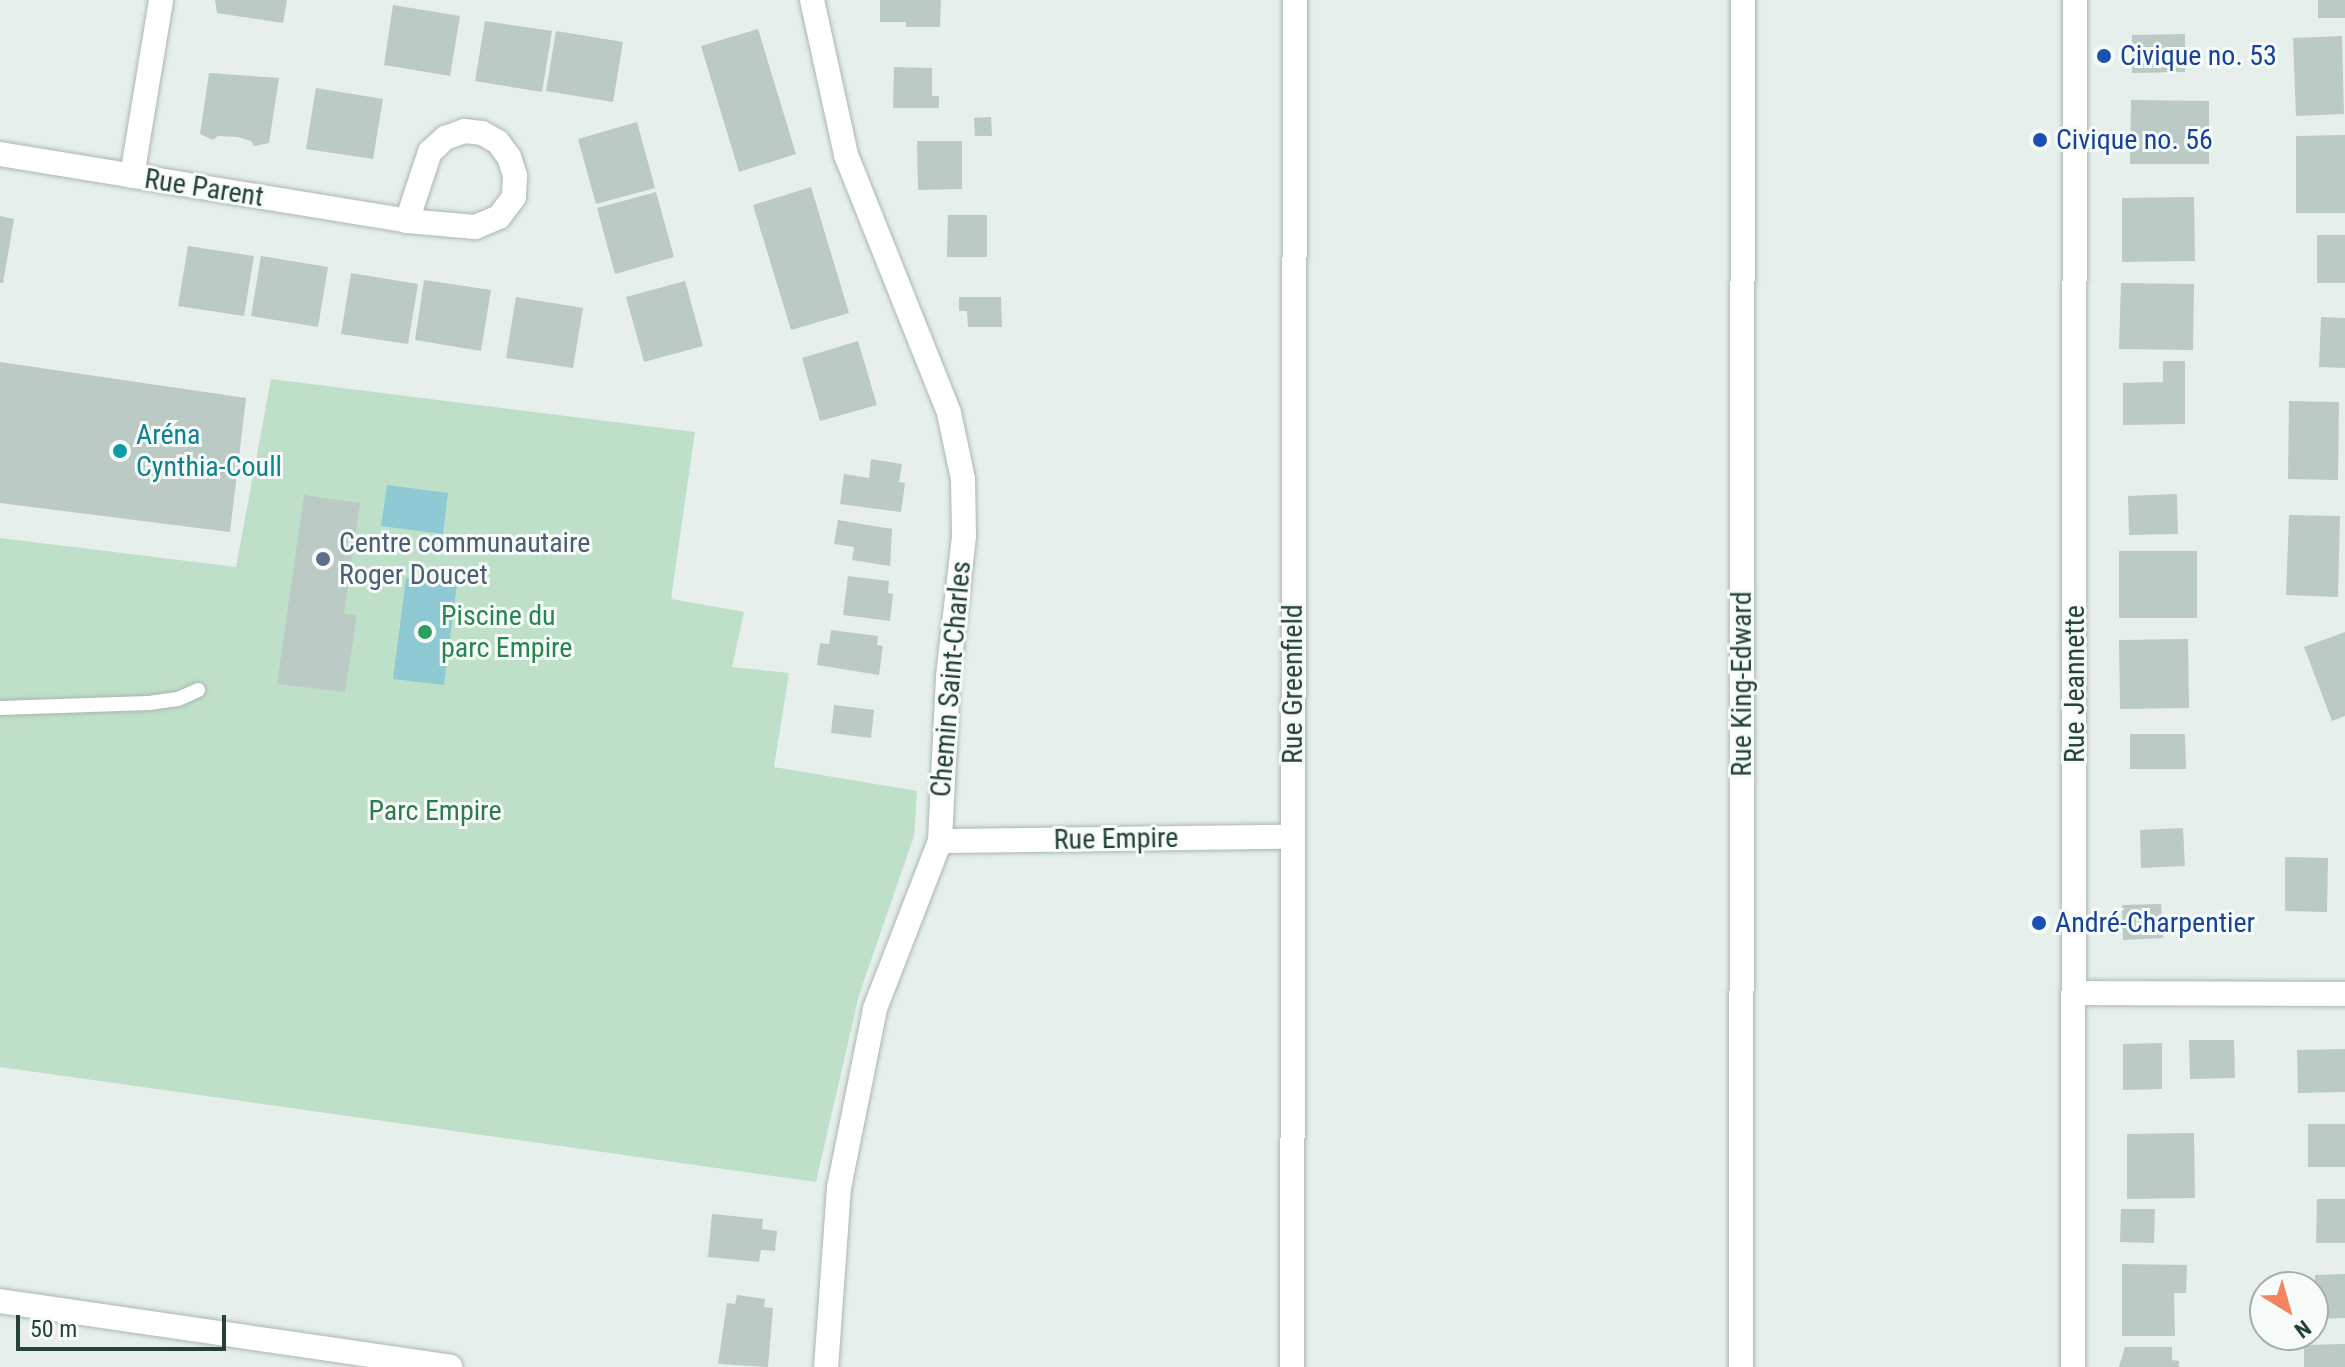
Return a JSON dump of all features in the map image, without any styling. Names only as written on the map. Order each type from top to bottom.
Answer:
[{"type":"street","points":[[132,176],[161,0]]},
{"type":"street","name":"Chemin Saint-Charles","points":[[812,0],[846,155],[949,413],[963,479],[964,536],[948,677],[940,841],[875,1009],[839,1187],[826,1367]]},
{"type":"street","name":"Rue Greenfield","points":[[1292,1367],[1295,0]]},
{"type":"street","name":"Rue King-Edward","points":[[1741,1367],[1743,0]]},
{"type":"street","name":"Rue Jeannette","points":[[2073,1367],[2075,0]]},
{"type":"street","name":"Rue Parent","points":[[0,154],[407,221],[475,227],[499,217],[514,197],[515,176],[509,157],[498,142],[482,133],[464,131],[445,138],[430,152],[407,221]]},
{"type":"street","name":"Rue Empire","points":[[940,841],[1292,837]]},
{"type":"street","points":[[2075,993],[2345,994]]},
{"type":"street","points":[[0,1301],[450,1367]]},
{"type":"lane","points":[[0,708],[149,703],[178,699],[198,690]]},
{"type":"green space","name":"Parc Empire","points":[[271,379],[695,432],[671,599],[744,612],[732,667],[789,673],[774,767],[917,791],[914,836],[859,995],[816,1182],[0,1067],[0,538],[236,567]]},
{"type":"water","points":[[387,485],[448,493],[443,534],[381,526]]},
{"type":"water","name":"Piscine du parc Empire","points":[[406,578],[457,584],[444,685],[393,679]]},
{"type":"building","points":[[215,0],[287,0],[283,23],[217,13]]},
{"type":"building","points":[[880,0],[941,0],[940,27],[906,27],[906,22],[880,22]]},
{"type":"building","points":[[2318,0],[2345,0],[2345,18],[2318,18]]},
{"type":"building","points":[[393,5],[460,16],[450,76],[384,65]]},
{"type":"building","points":[[485,21],[552,31],[542,92],[475,81]]},
{"type":"building","points":[[758,29],[796,154],[739,172],[701,46]]},
{"type":"building","points":[[556,31],[623,42],[613,102],[546,91]]},
{"type":"building","points":[[2185,34],[2185,72],[2132,73],[2132,35]]},
{"type":"building","points":[[2342,36],[2344,114],[2296,116],[2293,38]]},
{"type":"building","points":[[894,67],[932,68],[932,96],[939,96],[939,108],[893,108]]},
{"type":"building","points":[[209,73],[279,78],[269,143],[254,146],[251,141],[238,137],[218,136],[213,140],[200,134]]},
{"type":"building","points":[[316,88],[383,99],[373,159],[306,149]]},
{"type":"building","points":[[2131,100],[2209,101],[2209,164],[2130,164]]},
{"type":"building","points":[[991,117],[992,136],[975,136],[974,118]]},
{"type":"building","points":[[637,122],[655,188],[596,204],[578,139]]},
{"type":"building","points":[[2345,135],[2345,213],[2296,213],[2296,136]]},
{"type":"building","points":[[917,141],[962,141],[962,189],[918,190]]},
{"type":"building","points":[[811,187],[849,313],[791,330],[753,205]]},
{"type":"building","points":[[656,192],[674,257],[615,274],[597,208]]},
{"type":"building","points":[[2194,197],[2195,261],[2122,262],[2122,198]]},
{"type":"building","points":[[948,215],[987,215],[987,257],[947,257]]},
{"type":"building","points":[[0,216],[14,219],[3,283],[0,283]]},
{"type":"building","points":[[2317,235],[2345,235],[2345,283],[2317,283]]},
{"type":"building","points":[[188,246],[254,256],[244,316],[178,306]]},
{"type":"building","points":[[261,256],[328,267],[318,327],[251,316]]},
{"type":"building","points":[[351,273],[418,284],[408,344],[341,334]]},
{"type":"building","points":[[424,280],[491,290],[481,351],[415,340]]},
{"type":"building","points":[[685,281],[703,346],[644,362],[626,297]]},
{"type":"building","points":[[2121,283],[2194,284],[2193,350],[2119,349]]},
{"type":"building","points":[[516,297],[583,308],[573,368],[506,358]]},
{"type":"building","points":[[959,297],[1001,297],[1002,327],[968,327],[967,311],[959,311]]},
{"type":"building","points":[[2321,317],[2345,318],[2345,368],[2319,367]]},
{"type":"building","points":[[858,341],[877,405],[820,421],[802,358]]},
{"type":"building","points":[[2163,361],[2185,361],[2185,424],[2123,425],[2123,383],[2163,382]]},
{"type":"building","name":"Aréna Cynthia-Coull","points":[[0,362],[246,398],[230,532],[0,503]]},
{"type":"building","points":[[2289,401],[2339,402],[2338,480],[2288,479]]},
{"type":"building","points":[[871,459],[902,464],[899,482],[905,483],[901,512],[840,504],[844,474],[869,478]]},
{"type":"building","points":[[2177,494],[2178,534],[2129,535],[2128,496]]},
{"type":"building","name":"Centre communautaire Roger Doucet","points":[[304,495],[360,503],[344,614],[357,615],[345,692],[277,684]]},
{"type":"building","points":[[2289,515],[2340,516],[2338,597],[2286,595]]},
{"type":"building","points":[[838,520],[892,529],[890,566],[852,560],[854,547],[834,544]]},
{"type":"building","points":[[2119,551],[2197,551],[2197,618],[2119,618]]},
{"type":"building","points":[[848,576],[889,581],[888,593],[893,594],[890,621],[843,615]]},
{"type":"building","points":[[831,630],[878,636],[877,645],[883,646],[879,675],[817,665],[820,643],[829,644]]},
{"type":"building","points":[[2345,632],[2345,716],[2332,721],[2304,647]]},
{"type":"building","points":[[2188,639],[2189,708],[2120,709],[2119,640]]},
{"type":"building","points":[[834,705],[874,710],[871,738],[831,733]]},
{"type":"building","points":[[2130,734],[2185,734],[2186,769],[2130,769]]},
{"type":"building","points":[[2183,828],[2185,866],[2141,868],[2140,830]]},
{"type":"building","points":[[2285,857],[2328,858],[2327,912],[2285,911]]},
{"type":"building","points":[[2161,904],[2163,938],[2123,940],[2122,905]]},
{"type":"building","points":[[2189,1040],[2234,1040],[2235,1078],[2190,1079]]},
{"type":"building","points":[[2162,1043],[2162,1089],[2123,1090],[2123,1044]]},
{"type":"building","points":[[2345,1049],[2345,1092],[2298,1093],[2297,1050]]},
{"type":"building","points":[[2308,1124],[2345,1124],[2345,1167],[2308,1167]]},
{"type":"building","points":[[2194,1133],[2195,1198],[2127,1199],[2127,1134]]},
{"type":"building","points":[[2317,1199],[2345,1199],[2345,1243],[2316,1243]]},
{"type":"building","points":[[2121,1209],[2155,1209],[2154,1243],[2120,1242]]},
{"type":"building","points":[[712,1214],[763,1219],[762,1229],[777,1231],[775,1251],[761,1250],[759,1262],[708,1257]]},
{"type":"building","points":[[2122,1264],[2187,1265],[2186,1293],[2174,1293],[2175,1336],[2122,1336]]},
{"type":"building","points":[[2345,1274],[2345,1318],[2329,1319],[2329,1275]]},
{"type":"building","points":[[737,1295],[765,1299],[764,1307],[773,1308],[768,1367],[718,1364],[727,1303],[735,1304]]},
{"type":"building","points":[[2329,1344],[2345,1344],[2345,1367],[2304,1367],[2304,1351],[2329,1351]]},
{"type":"building","points":[[2125,1347],[2172,1347],[2172,1360],[2179,1361],[2179,1367],[2119,1367]]},
{"type":"place","name":"Civique no. 53","points":[[2104,56]]},
{"type":"place","name":"Civique no. 56","points":[[2040,140]]},
{"type":"place","name":"Aréna Cynthia-Coull","points":[[120,451]]},
{"type":"place","name":"Centre communautaire Roger Doucet","points":[[323,559]]},
{"type":"place","name":"Piscine du parc Empire","points":[[425,632]]},
{"type":"place","name":"André-Charpentier","points":[[2039,923]]}]
